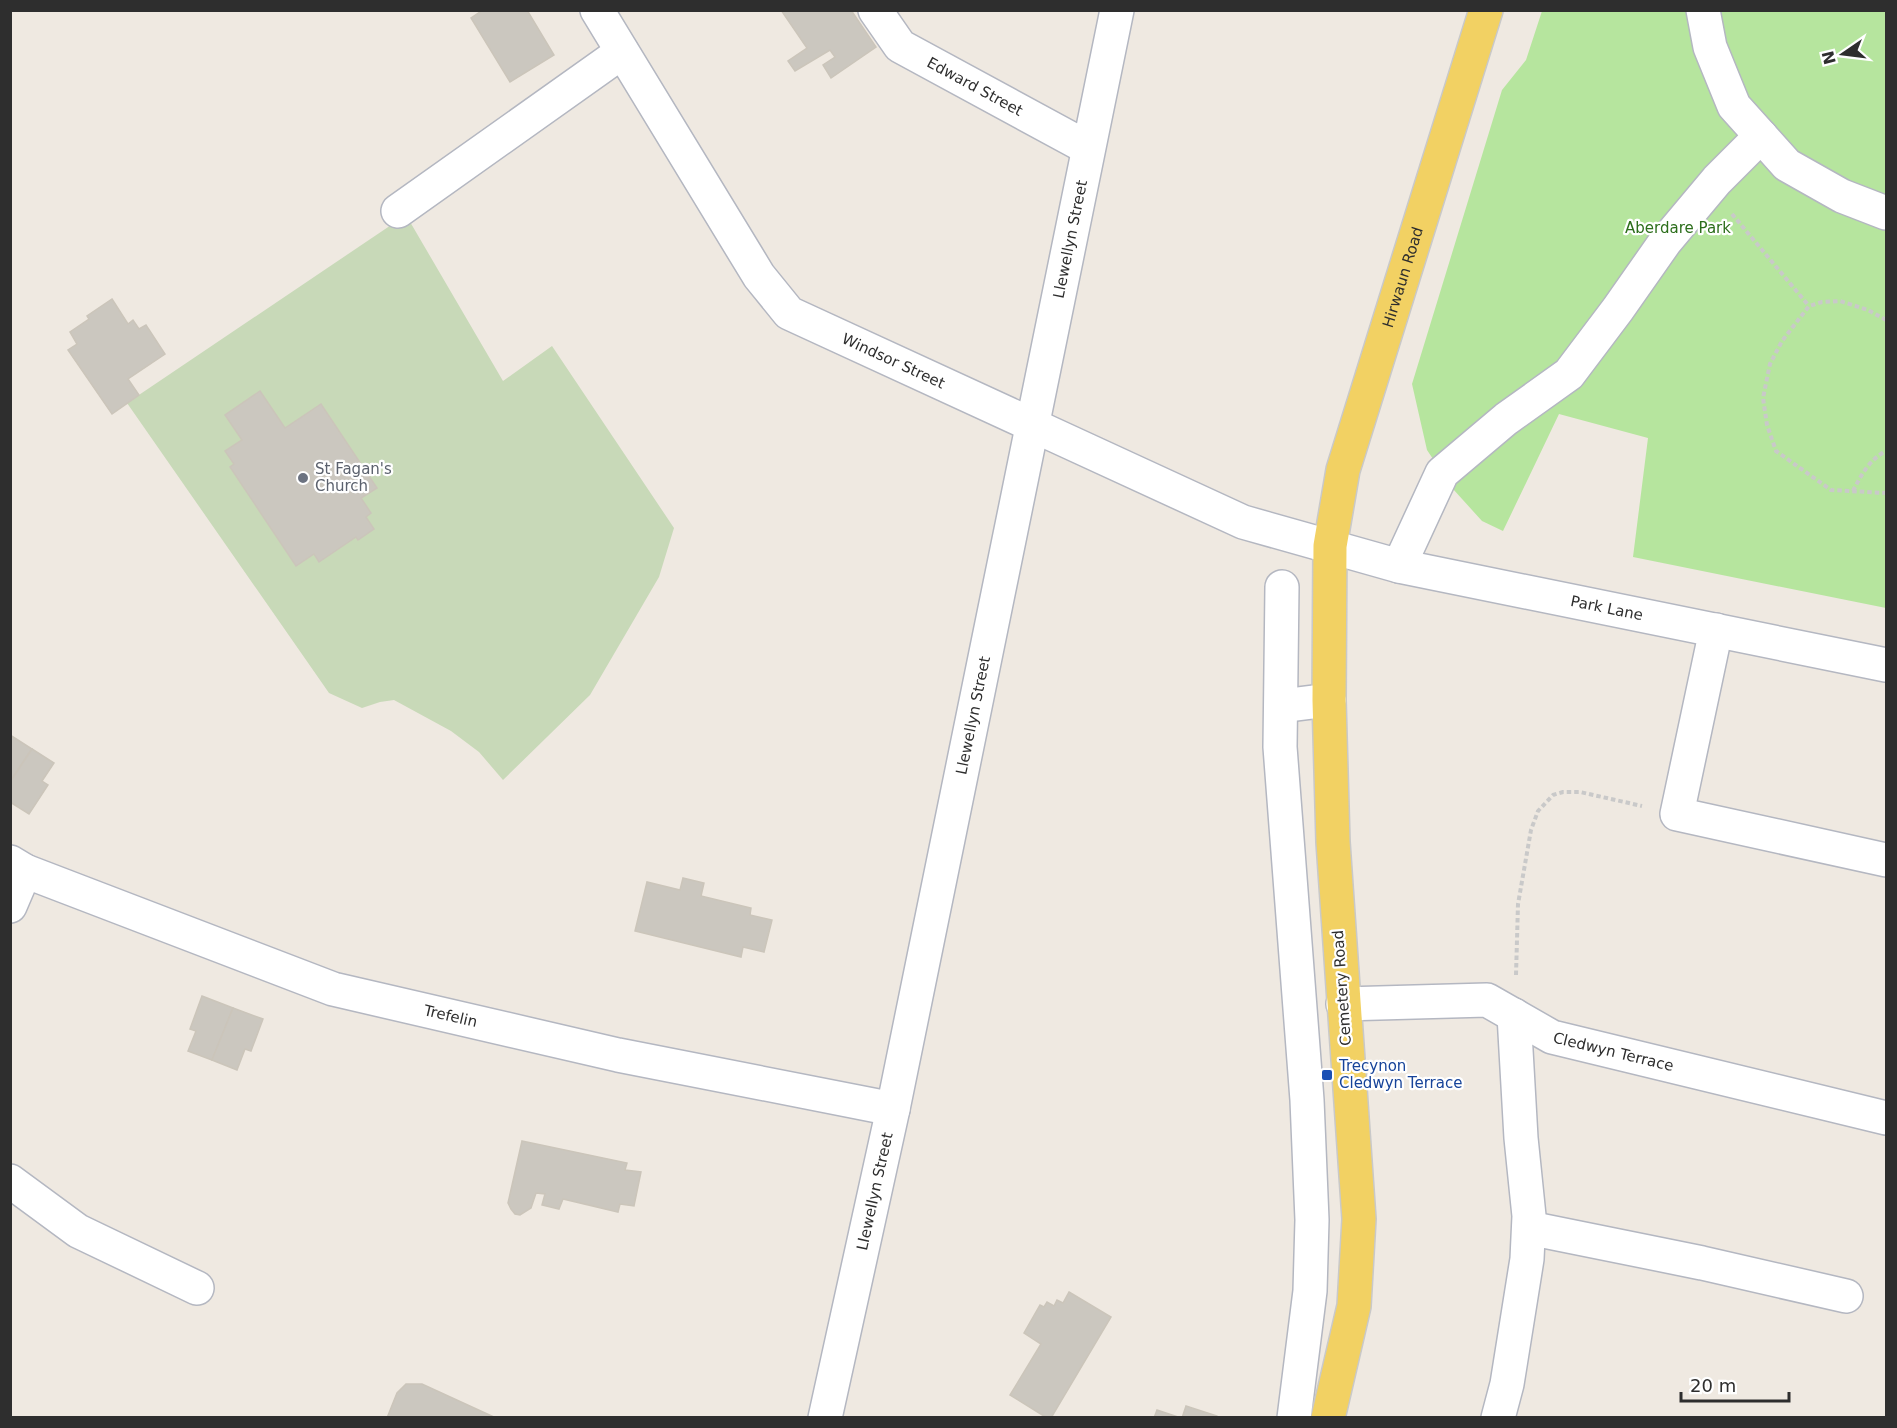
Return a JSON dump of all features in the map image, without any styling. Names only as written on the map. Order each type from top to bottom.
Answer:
[{"type":"main road","name":"Hirwaun Road","points":[[1330,546],[1343,470],[1486,10]]},
{"type":"main road","name":"Cemetery Road","points":[[1328,1418],[1354,1306],[1359,1219],[1333,842],[1329,700],[1330,546]]},
{"type":"street","name":"Windsor Street","points":[[597,10],[759,276],[789,314],[1243,522],[1330,546]]},
{"type":"street","name":"Edward Street","points":[[875,10],[900,46],[1088,148]]},
{"type":"street","name":"Llewellyn Street","points":[[825,1418],[893,1109],[1117,10]]},
{"type":"street","points":[[1702,10],[1710,47],[1734,106],[1787,165],[1842,196],[1887,213]]},
{"type":"street","points":[[398,211],[622,52]]},
{"type":"street","points":[[1400,566],[1442,473],[1506,419],[1569,374],[1665,242],[1710,189],[1761,136]]},
{"type":"street","name":"Park Lane","points":[[1330,546],[1400,566],[1887,665]]},
{"type":"street","points":[[1282,587],[1282,767],[1303,1044],[1312,1220],[1310,1291],[1294,1418]]},
{"type":"street","points":[[1716,630],[1677,814],[1887,860]]},
{"type":"street","points":[[1281,706],[1329,700]]},
{"type":"street","name":"Trefelin","points":[[10,906],[18,866],[333,989],[618,1055],[893,1109]]},
{"type":"street","name":"Cledwyn Terrace","points":[[1343,1004],[1486,1000],[1552,1036],[1887,1118]]},
{"type":"street","points":[[1498,1418],[1507,1384],[1527,1259],[1529,1216],[1521,1138],[1514,1015]]},
{"type":"street","points":[[10,1181],[78,1231],[196,1288]]},
{"type":"street","points":[[1528,1228],[1702,1263],[1846,1296]]},
{"type":"path","points":[[1710,189],[1809,306]]},
{"type":"path","points":[[1887,320],[1868,309],[1840,301],[1822,302],[1809,306],[1782,341],[1770,364],[1763,398],[1767,425],[1776,451],[1831,490],[1887,493]]},
{"type":"path","points":[[1853,491],[1863,471],[1879,454],[1887,451]]},
{"type":"path","points":[[1514,1015],[1518,904],[1531,830],[1538,811],[1545,801],[1563,792],[1580,792],[1677,814]]},
{"type":"green space","name":"Aberdare Park","points":[[1542,11],[1886,11],[1886,608],[1633,557],[1648,438],[1559,414],[1503,531],[1482,521],[1453,489],[1427,450],[1412,384],[1502,90],[1526,60]]},
{"type":"green space","points":[[406,215],[503,381],[552,346],[674,528],[659,577],[590,695],[503,780],[479,752],[451,731],[394,700],[362,708],[329,693],[127,403]]},
{"type":"building","points":[[483,10],[527,10],[554,55],[510,82],[471,18]]},
{"type":"building","points":[[781,10],[851,10],[876,47],[831,78],[823,65],[835,57],[830,50],[795,71],[788,61],[807,48]]},
{"type":"building","points":[[112,299],[128,324],[133,320],[139,329],[146,325],[165,354],[128,379],[139,395],[112,414],[68,350],[77,344],[70,332],[89,319],[87,316]]},
{"type":"building","name":"St Fagan's Church","points":[[260,391],[285,428],[321,404],[377,488],[361,498],[371,513],[366,517],[374,529],[358,540],[356,537],[319,562],[314,554],[296,566],[230,467],[234,464],[225,451],[242,440],[225,415]]},
{"type":"building","points":[[10,735],[32,749],[10,782]]},
{"type":"building","points":[[32,749],[54,763],[42,781],[48,785],[29,814],[10,802],[10,782]]},
{"type":"building","points":[[683,878],[704,883],[701,896],[751,908],[750,915],[772,920],[764,952],[743,947],[741,957],[635,931],[647,882],[680,890]]},
{"type":"building","points":[[202,996],[233,1008],[212,1060],[188,1051],[196,1031],[190,1029]]},
{"type":"building","points":[[233,1008],[263,1019],[251,1051],[245,1049],[237,1070],[212,1060]]},
{"type":"building","points":[[522,1141],[627,1163],[625,1170],[641,1172],[634,1206],[620,1204],[618,1212],[563,1199],[559,1209],[542,1205],[545,1194],[536,1193],[531,1208],[520,1215],[515,1214],[508,1203]]},
{"type":"building","points":[[1069,1292],[1111,1317],[1051,1418],[1047,1418],[1010,1395],[1041,1344],[1024,1333],[1040,1305],[1044,1307],[1047,1302],[1054,1306],[1057,1300],[1063,1303]]},
{"type":"building","points":[[406,1384],[422,1384],[496,1418],[387,1418],[397,1393]]},
{"type":"building","points":[[1186,1406],[1217,1416],[1217,1418],[1182,1418]]},
{"type":"building","points":[[1157,1410],[1181,1418],[1154,1418]]},
{"type":"place","name":"St Fagan's Church","points":[[303,478]]},
{"type":"place","name":"Trecynon Cledwyn Terrace","points":[[1327,1075]]}]
